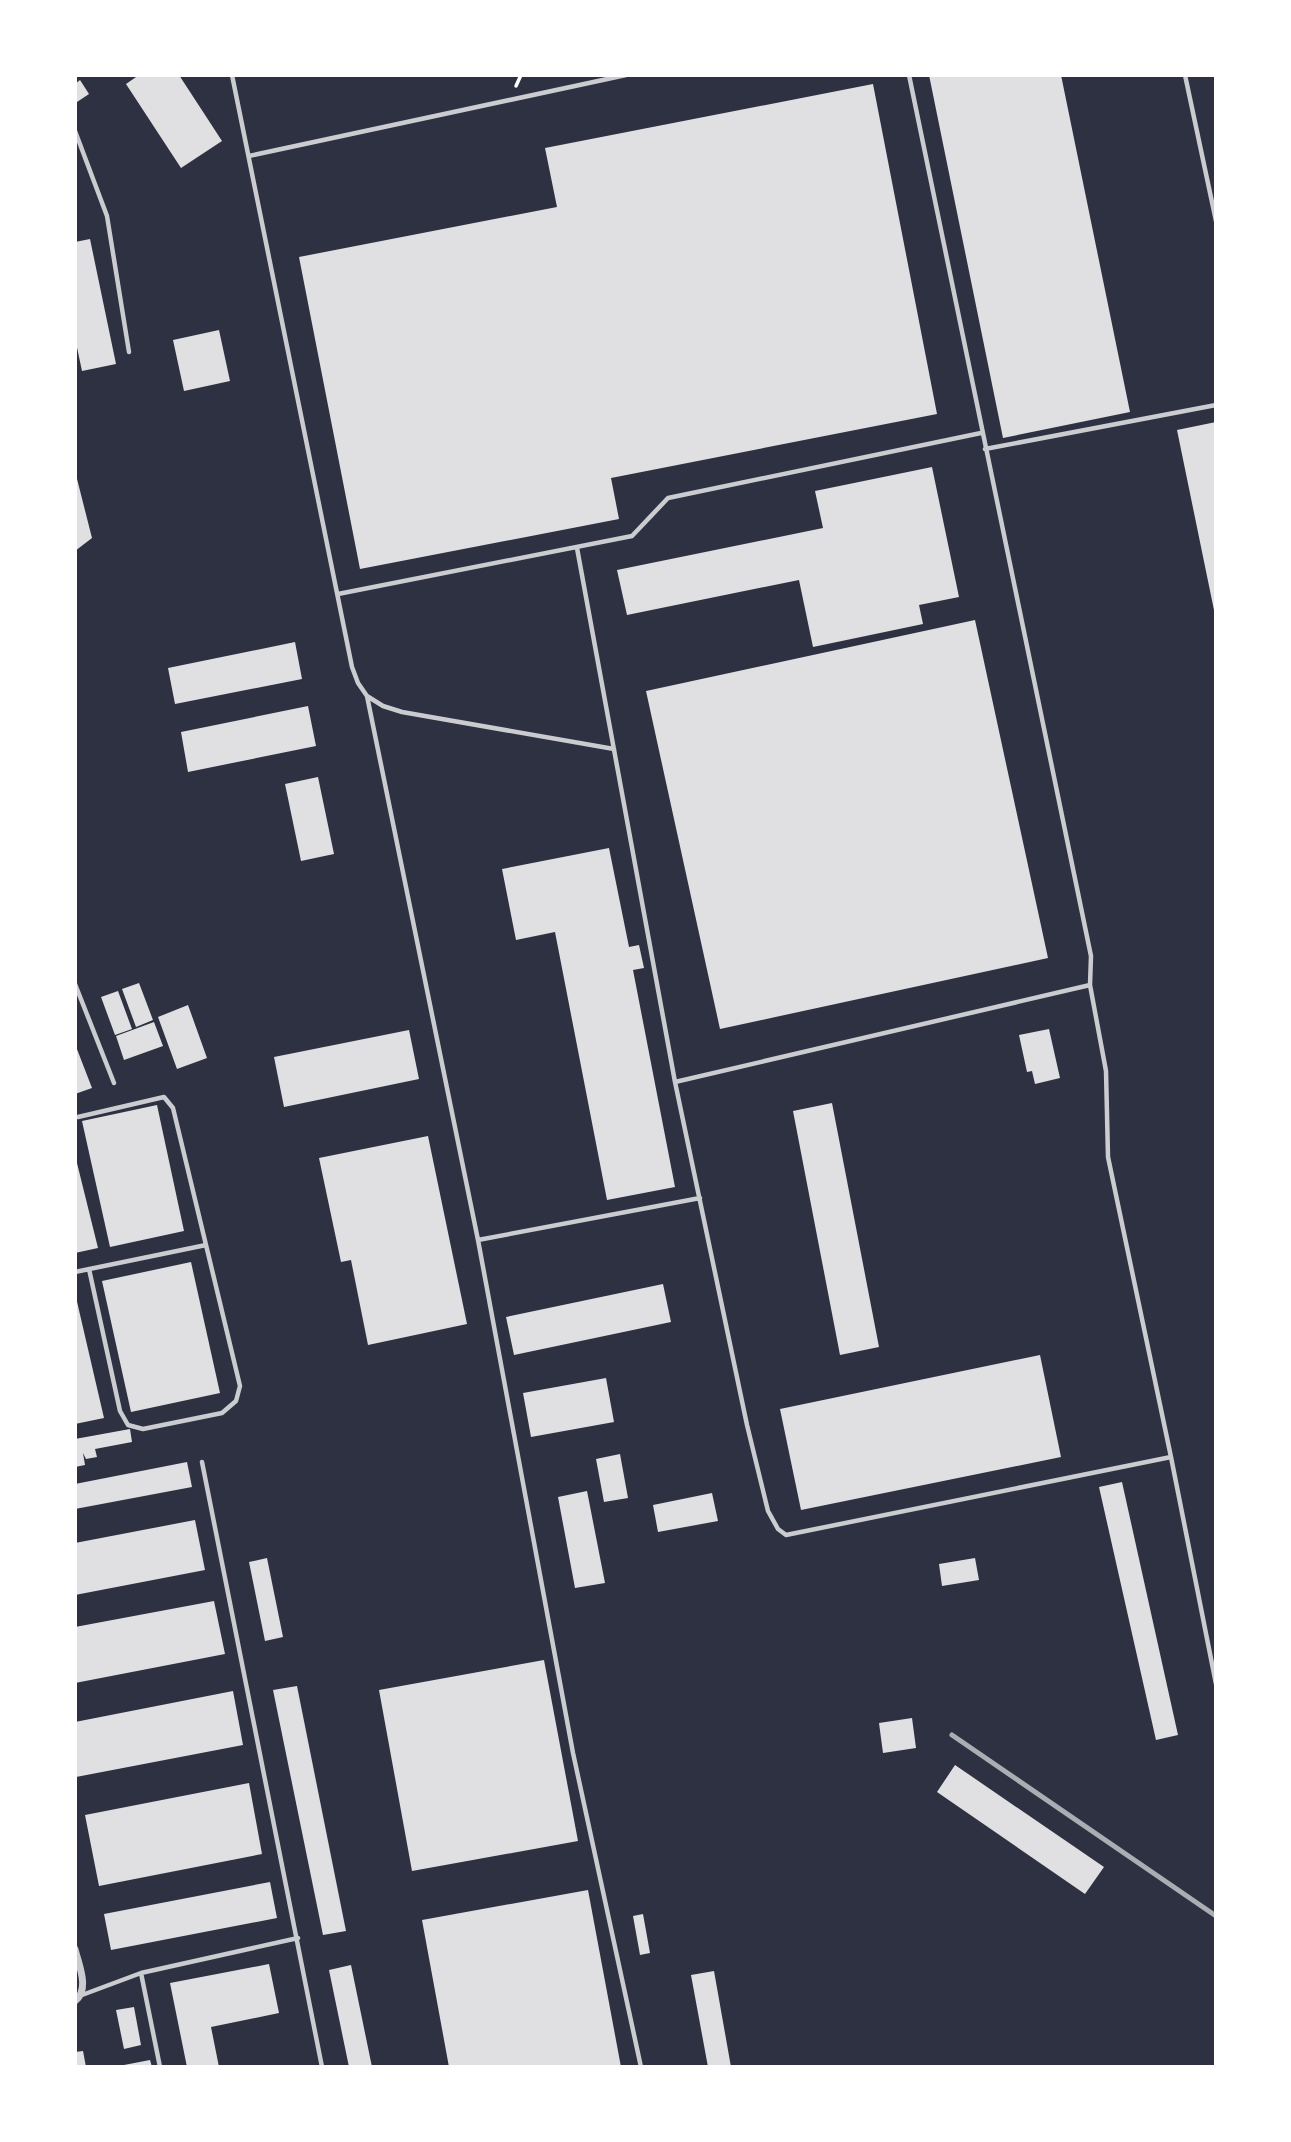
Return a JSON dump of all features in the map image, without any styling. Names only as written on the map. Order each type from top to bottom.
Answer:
[{"type":"street","points":[[75,1949],[83,1980],[79,1998]]},
{"type":"lane","points":[[232,75],[352,667],[367,696],[478,1240],[573,1753],[641,2067]]},
{"type":"lane","points":[[249,156],[626,75]]},
{"type":"lane","points":[[909,75],[1091,956],[1090,985],[1106,1070],[1108,1157],[1216,1684]]},
{"type":"lane","points":[[1185,75],[1216,221]]},
{"type":"lane","points":[[75,131],[107,216],[129,352]]},
{"type":"lane","points":[[985,449],[1216,405]]},
{"type":"lane","points":[[338,594],[632,536],[668,498],[981,433]]},
{"type":"lane","points":[[578,548],[675,1082],[760,1483],[768,1511],[778,1529],[786,1535],[1171,1457]]},
{"type":"lane","points":[[367,696],[383,706],[402,712],[614,749]]},
{"type":"lane","points":[[75,984],[114,1083]]},
{"type":"lane","points":[[675,1082],[1090,985]]},
{"type":"lane","points":[[78,1117],[164,1097],[173,1108],[240,1387],[236,1401],[222,1413],[142,1429],[128,1425],[120,1411],[89,1269]]},
{"type":"lane","points":[[478,1240],[700,1198]]},
{"type":"lane","points":[[75,1272],[206,1245]]},
{"type":"lane","points":[[202,1462],[322,2067]]},
{"type":"lane","points":[[79,1998],[141,1973],[298,1938]]},
{"type":"lane","points":[[141,1973],[160,2067]]},
{"type":"building","points":[[139,75],[179,75],[222,141],[181,168],[126,84]]},
{"type":"building","points":[[929,75],[1061,75],[1130,412],[1003,438]]},
{"type":"building","points":[[80,80],[89,94],[77,102],[75,84]]},
{"type":"building","points":[[873,84],[937,414],[611,478],[619,519],[360,569],[299,257],[557,207],[545,148]]},
{"type":"building","points":[[90,239],[116,364],[82,371],[75,338],[75,242]]},
{"type":"building","points":[[219,330],[230,381],[184,391],[173,340]]},
{"type":"building","points":[[1216,422],[1216,615],[1215,615],[1177,430]]},
{"type":"building","points":[[932,467],[959,597],[919,605],[923,624],[813,647],[799,580],[627,615],[617,570],[823,528],[815,491]]},
{"type":"building","points":[[75,471],[92,538],[75,551]]},
{"type":"building","points":[[975,620],[1048,958],[720,1029],[646,691]]},
{"type":"building","points":[[295,642],[302,679],[175,704],[168,668]]},
{"type":"building","points":[[308,706],[316,746],[188,772],[181,732]]},
{"type":"building","points":[[318,777],[334,854],[301,861],[285,784]]},
{"type":"building","points":[[609,848],[629,947],[639,945],[644,968],[633,970],[675,1187],[607,1200],[555,932],[516,940],[502,869]]},
{"type":"building","points":[[139,983],[153,1020],[136,1027],[122,989]]},
{"type":"building","points":[[118,991],[132,1029],[115,1035],[101,997]]},
{"type":"building","points":[[188,1005],[207,1058],[177,1069],[158,1017]]},
{"type":"building","points":[[154,1022],[163,1046],[124,1060],[116,1036]]},
{"type":"building","points":[[1049,1029],[1060,1078],[1035,1084],[1032,1071],[1027,1072],[1019,1035]]},
{"type":"building","points":[[409,1030],[419,1079],[284,1107],[274,1057]]},
{"type":"building","points":[[75,1044],[92,1088],[75,1094]]},
{"type":"building","points":[[832,1103],[879,1347],[840,1355],[793,1111]]},
{"type":"building","points":[[157,1105],[184,1231],[110,1247],[82,1121]]},
{"type":"building","points":[[428,1136],[467,1324],[368,1345],[351,1260],[341,1262],[319,1158]]},
{"type":"building","points":[[75,1155],[98,1248],[75,1253]]},
{"type":"building","points":[[191,1262],[220,1393],[131,1412],[102,1281]]},
{"type":"building","points":[[663,1284],[671,1322],[514,1355],[506,1317]]},
{"type":"building","points":[[75,1293],[104,1418],[75,1424]]},
{"type":"building","points":[[1040,1355],[1061,1457],[801,1510],[780,1409]]},
{"type":"building","points":[[606,1378],[614,1422],[531,1437],[523,1393]]},
{"type":"building","points":[[130,1429],[132,1442],[95,1449],[97,1457],[86,1459],[83,1453],[85,1465],[75,1467],[75,1439]]},
{"type":"building","points":[[620,1454],[628,1498],[604,1502],[596,1459]]},
{"type":"building","points":[[187,1462],[192,1487],[75,1509],[75,1484]]},
{"type":"building","points":[[1122,1482],[1178,1735],[1156,1740],[1099,1487]]},
{"type":"building","points":[[587,1491],[605,1583],[575,1588],[558,1497]]},
{"type":"building","points":[[712,1493],[718,1521],[658,1532],[653,1505]]},
{"type":"building","points":[[195,1520],[205,1570],[75,1595],[75,1543]]},
{"type":"building","points":[[267,1558],[283,1637],[265,1641],[249,1562]]},
{"type":"building","points":[[975,1558],[979,1580],[942,1586],[939,1564]]},
{"type":"building","points":[[214,1601],[225,1654],[75,1683],[75,1627]]},
{"type":"building","points":[[544,1660],[578,1841],[412,1871],[379,1690]]},
{"type":"building","points":[[297,1686],[346,1931],[323,1935],[273,1690]]},
{"type":"building","points":[[233,1691],[243,1745],[76,1777],[75,1722]]},
{"type":"building","points":[[912,1718],[916,1748],[883,1753],[879,1723]]},
{"type":"building","points":[[955,1765],[1104,1867],[1085,1894],[937,1792]]},
{"type":"building","points":[[249,1783],[262,1854],[99,1886],[85,1815]]},
{"type":"building","points":[[270,1882],[277,1918],[111,1950],[104,1914]]},
{"type":"building","points":[[588,1890],[621,2067],[449,2067],[422,1920]]},
{"type":"building","points":[[643,1914],[650,1953],[640,1955],[633,1916]]},
{"type":"building","points":[[269,1964],[279,2013],[211,2027],[219,2067],[187,2067],[170,1983]]},
{"type":"building","points":[[351,1965],[372,2067],[349,2067],[329,1970]]},
{"type":"building","points":[[714,1971],[731,2067],[708,2067],[691,1975]]},
{"type":"building","points":[[134,2007],[141,2045],[124,2049],[116,2010]]},
{"type":"building","points":[[83,2051],[86,2067],[75,2067],[75,2052]]},
{"type":"building","points":[[150,2060],[152,2067],[124,2067],[124,2065]]},
{"type":"railway","points":[[952,1735],[1216,1916]]}]
